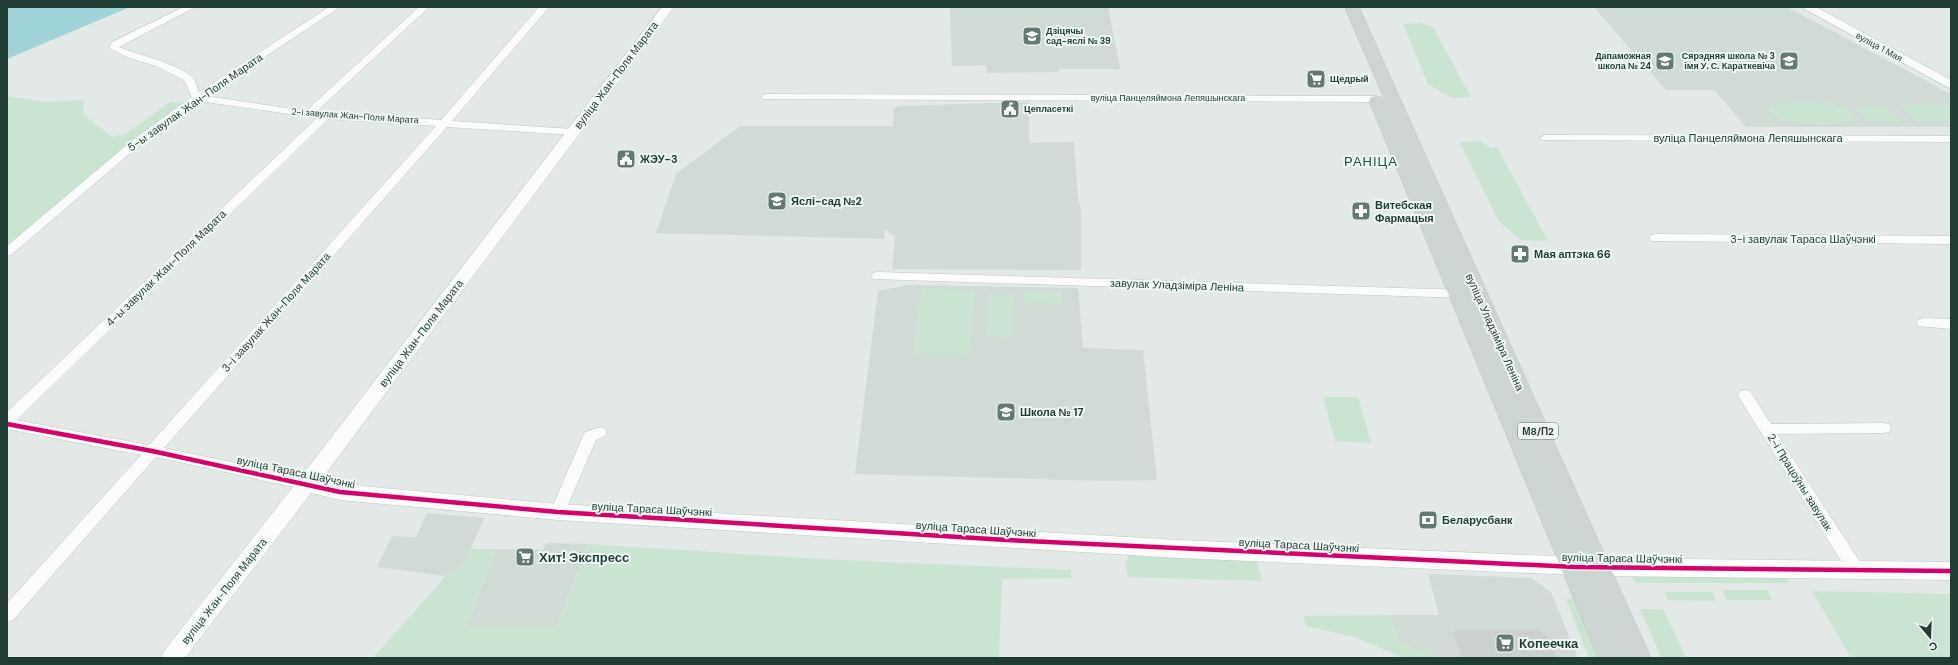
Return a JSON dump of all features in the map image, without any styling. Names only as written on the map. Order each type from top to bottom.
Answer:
[{"type":"main road","name":"вуліца Уладзіміра Леніна","points":[[1337,7],[1376,99],[1468,294]]},
{"type":"main road","name":"вуліца Уладзіміра Леніна","points":[[1352,7],[1468,294],[1586,567],[1637,658]]},
{"type":"main road","name":"вуліца Уладзіміра Леніна","points":[[1586,567],[1612,658]]},
{"type":"street","points":[[190,7],[115,44],[114,48],[132,56],[159,64],[188,78],[197,98]]},
{"type":"street","name":"5-ы завулак Жан-Поля Марата","points":[[7,252],[138,141],[197,98],[335,7]]},
{"type":"street","points":[[308,114],[424,7]]},
{"type":"street","name":"3-і завулак Жан-Поля Марата","points":[[7,615],[446,122],[544,7]]},
{"type":"street","name":"вуліца Жан-Поля Марата","points":[[172,658],[307,484],[668,7]]},
{"type":"street","name":"вуліца 1 Мая","points":[[1807,7],[1951,85]]},
{"type":"street","name":"вуліца Панцеляймона Лепяшынскага","points":[[767,97],[1376,99]]},
{"type":"street","name":"2-і завулак Жан-Поля Марата","points":[[197,98],[325,116],[446,122],[573,132]]},
{"type":"street","name":"4-ы завулак Жан-Поля Марата","points":[[7,420],[325,116]]},
{"type":"street","name":"вуліца Панцеляймона Лепяшынскага","points":[[1545,138],[1951,139]]},
{"type":"street","name":"3-і завулак Тараса Шаўчэнкі","points":[[1655,238],[1951,240]]},
{"type":"street","name":"завулак Уладзіміра Леніна","points":[[877,276],[1468,294]]},
{"type":"street","points":[[1923,323],[1951,324]]},
{"type":"street","name":"2-і Працоўны завулак","points":[[1745,395],[1856,570]]},
{"type":"street","name":"вуліца Тараса Шаўчэнкі","points":[[7,424],[152,451],[340,492],[558,512],[1015,540],[1586,567],[1951,572]]},
{"type":"street","points":[[1766,429],[1884,428]]},
{"type":"street","points":[[558,512],[590,436],[600,432]]},
{"type":"shaded area","name":"Дзіцячы сад-яслі № 39","points":[[950,7],[1108,7],[1120,69],[1059,69],[1059,72],[987,73],[987,65],[952,66]]},
{"type":"shaded area","name":"Сярэдняя школа № 3 імя У. С. Караткевіча","points":[[1594,7],[1787,7],[1951,94],[1951,127],[1746,127],[1714,90],[1666,90]]},
{"type":"shaded area","points":[[1029,102],[1029,143],[1074,142],[1078,198],[1081,210],[1081,270],[892,269],[895,237],[885,229],[884,239],[656,233],[676,174],[740,126],[893,126],[894,108],[900,106]]},
{"type":"shaded area","name":"Школа № 17","points":[[908,285],[1078,288],[1083,348],[1143,350],[1157,480],[1106,481],[855,474],[878,291]]},
{"type":"shaded area","points":[[427,513],[484,518],[464,565],[446,576],[377,567],[392,536],[416,537]]},
{"type":"shaded area","points":[[546,543],[588,544],[557,626],[466,626],[497,549],[543,550]]},
{"type":"shaded area","points":[[1428,574],[1531,578],[1551,592],[1578,658],[1431,658],[1429,651],[1416,650],[1399,642],[1390,615],[1439,615]]},
{"type":"green space","points":[[1421,23],[1433,27],[1471,97],[1452,98],[1428,84],[1403,24]]},
{"type":"green space","points":[[7,96],[45,102],[84,100],[83,114],[112,137],[125,134],[170,102],[184,102],[124,147],[7,246]]},
{"type":"green space","points":[[1820,102],[1832,104],[1842,107],[1850,112],[1854,119],[1846,123],[1828,124],[1803,124],[1790,122],[1780,119],[1772,114],[1769,107],[1777,103]]},
{"type":"green space","points":[[1951,104],[1951,121],[1918,122],[1900,105]]},
{"type":"green space","points":[[1854,107],[1886,107],[1900,122],[1869,121]]},
{"type":"green space","points":[[1481,141],[1490,148],[1497,147],[1548,241],[1520,240],[1498,220],[1460,142]]},
{"type":"green space","points":[[921,288],[974,290],[969,354],[914,353]]},
{"type":"green space","points":[[1024,291],[1061,292],[1061,304],[1024,302]]},
{"type":"green space","points":[[989,294],[1013,295],[1011,337],[987,336]]},
{"type":"green space","points":[[1323,397],[1358,397],[1371,443],[1335,441]]},
{"type":"green space","points":[[588,544],[820,559],[1071,570],[1071,578],[1002,579],[999,658],[373,658],[446,576],[464,565],[471,549],[497,549],[466,626],[557,626]]},
{"type":"green space","points":[[1130,554],[1256,558],[1262,581],[1128,577],[1125,563]]},
{"type":"green space","points":[[1631,574],[1784,574],[1789,583],[1636,583]]},
{"type":"green space","points":[[1722,590],[1767,590],[1773,600],[1727,600]]},
{"type":"green space","points":[[1812,591],[1951,594],[1951,658],[1851,658]]},
{"type":"green space","points":[[1664,592],[1712,592],[1716,601],[1668,600]]},
{"type":"green space","points":[[1566,599],[1578,599],[1602,658],[1589,658]]},
{"type":"green space","points":[[1640,609],[1663,609],[1686,657],[1661,657]]},
{"type":"green space","points":[[1390,615],[1399,642],[1416,650],[1429,651],[1431,658],[1404,658],[1355,637],[1306,626],[1304,616]]},
{"type":"water","points":[[7,7],[130,7],[7,59]]},
{"type":"building","name":"Копеечка","points":[[1538,630],[1551,642],[1557,658],[1462,658],[1454,631]]},
{"type":"cycle path","points":[[7,424],[152,451],[340,492],[558,512],[1007,540],[1575,567],[1951,571]]},
{"type":"place","name":"Дзіцячы сад-яслі № 39","points":[[1032,36]]},
{"type":"place","name":"Дапаможная школа № 24","points":[[1665,61]]},
{"type":"place","name":"Сярэдняя школа № 3 імя У. С. Караткевіча","points":[[1789,61]]},
{"type":"place","name":"Щедрый","points":[[1316,79]]},
{"type":"place","name":"Цепласеткі","points":[[1010,109]]},
{"type":"place","name":"ЖЭУ-3","points":[[626,159]]},
{"type":"place","name":"Яслі-сад №2","points":[[777,201]]},
{"type":"place","name":"Витебская Фармацыя","points":[[1361,211]]},
{"type":"place","name":"Мая аптэка 66","points":[[1520,254]]},
{"type":"place","name":"Школа № 17","points":[[1006,412]]},
{"type":"place","name":"Беларусбанк","points":[[1428,520]]},
{"type":"place","name":"Хит! Экспресс","points":[[525,557]]},
{"type":"place","name":"Копеечка","points":[[1505,643]]},
{"type":"district","name":"РАНІЦА","points":[[1371,161]]}]
